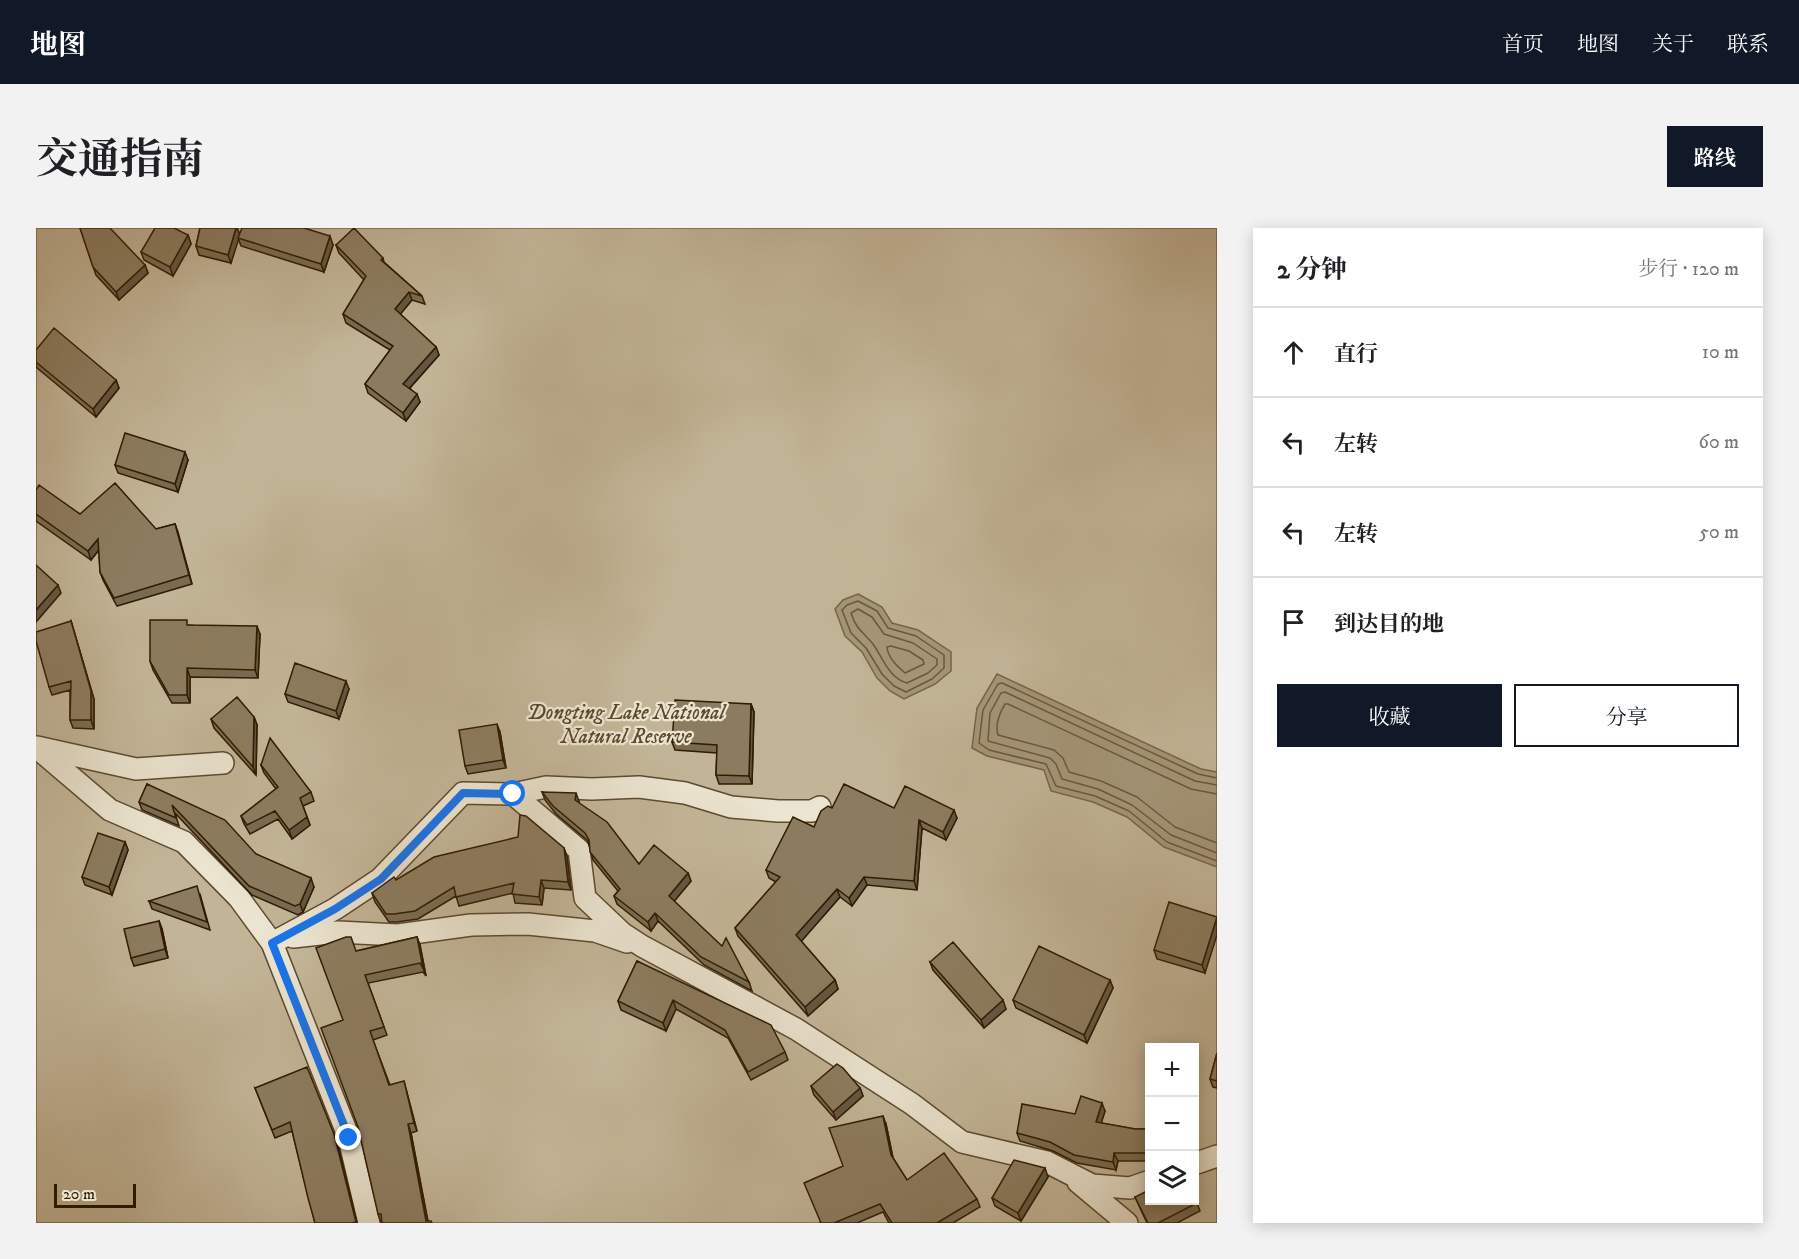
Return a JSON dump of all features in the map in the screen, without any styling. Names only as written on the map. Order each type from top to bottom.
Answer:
[{"type":"street","points":[[36,747],[136,769],[223,763]]},
{"type":"street","points":[[36,747],[110,810],[184,842],[276,940],[349,1138],[369,1223]]},
{"type":"street","points":[[276,940],[335,909],[381,879],[463,793],[513,794],[546,787],[592,789],[639,787],[685,793],[731,807],[778,811],[812,811],[820,807]]},
{"type":"street","points":[[513,794],[579,850],[585,898],[622,933],[642,946],[796,1029],[912,1104],[962,1142],[1047,1162],[1092,1185],[1130,1188],[1145,1182]]},
{"type":"street","points":[[276,940],[338,932],[398,935],[471,925],[528,924],[595,931],[642,946]]},
{"type":"street","points":[[1199,1162],[1217,1156]]},
{"type":"street","points":[[1066,1172],[1127,1223]]},
{"type":"green space","name":"Dongting Lake National Natural Reserve","points":[[36,228],[1217,228],[1217,1223],[36,1223]]},
{"type":"water","points":[[858,594],[882,607],[892,623],[918,630],[951,652],[951,671],[935,684],[904,699],[890,691],[877,678],[862,652],[845,636],[835,609],[843,600]]},
{"type":"water","points":[[997,674],[1201,769],[1217,772],[1217,867],[1164,847],[1127,817],[1093,802],[1051,791],[1044,770],[987,756],[972,748],[977,708]]},
{"type":"building","points":[[80,228],[110,228],[145,265],[116,292],[93,267]]},
{"type":"building","points":[[155,228],[174,228],[188,235],[170,267],[141,252]]},
{"type":"building","points":[[200,228],[236,228],[228,255],[196,246]]},
{"type":"building","points":[[242,228],[304,228],[330,236],[321,264],[238,238]]},
{"type":"building","points":[[354,228],[383,258],[381,260],[422,296],[409,292],[395,309],[436,347],[403,384],[417,394],[403,413],[365,384],[393,346],[343,314],[366,276],[336,245]]},
{"type":"building","points":[[54,328],[116,380],[93,409],[36,362],[36,350]]},
{"type":"building","points":[[125,433],[185,452],[175,484],[115,465]]},
{"type":"building","points":[[115,483],[156,529],[175,524],[189,575],[114,598],[100,572],[98,539],[88,551],[36,514],[36,490],[39,485],[80,514]]},
{"type":"building","points":[[36,565],[58,585],[36,610]]},
{"type":"building","points":[[150,620],[187,620],[187,625],[257,626],[255,670],[187,668],[187,695],[169,695],[150,661]]},
{"type":"building","points":[[71,621],[91,691],[91,720],[70,720],[71,681],[49,687],[36,641],[36,632]]},
{"type":"building","points":[[295,663],[346,681],[336,711],[285,694]]},
{"type":"building","points":[[237,697],[254,717],[253,767],[211,719]]},
{"type":"building","points":[[675,700],[751,704],[749,776],[716,775],[717,745],[672,742]]},
{"type":"building","points":[[497,724],[503,760],[465,766],[459,730]]},
{"type":"building","points":[[270,738],[311,792],[300,798],[307,817],[289,830],[275,811],[247,825],[241,816],[278,787],[261,765]]},
{"type":"building","points":[[147,784],[225,820],[256,854],[311,878],[300,904],[295,906],[249,886],[172,805],[176,818],[139,802]]},
{"type":"building","points":[[844,784],[894,808],[905,786],[954,810],[943,832],[919,820],[914,881],[864,877],[849,898],[837,889],[796,935],[835,980],[805,1007],[735,928],[780,877],[766,870],[793,817],[814,827],[821,811],[828,806],[832,808]]},
{"type":"building","points":[[542,792],[576,793],[575,800],[607,822],[639,864],[654,845],[688,873],[669,896],[722,946],[726,938],[749,982],[701,957],[655,913],[648,922],[614,896],[620,889],[590,852],[589,840],[585,833],[553,806]]},
{"type":"building","points":[[520,815],[526,816],[564,848],[568,882],[541,880],[539,897],[512,894],[514,883],[456,897],[454,887],[415,911],[394,914],[386,914],[372,893],[394,877],[396,880],[434,857],[518,837]]},
{"type":"building","points":[[98,833],[125,842],[109,887],[82,877]]},
{"type":"building","points":[[197,886],[207,922],[149,901]]},
{"type":"building","points":[[1169,902],[1217,917],[1202,965],[1154,950]]},
{"type":"building","points":[[159,921],[165,949],[131,958],[124,929]]},
{"type":"building","points":[[351,937],[356,951],[417,937],[423,968],[420,963],[365,975],[384,1027],[370,1031],[389,1085],[404,1081],[414,1123],[408,1124],[426,1221],[432,1223],[382,1223],[358,1127],[321,1028],[343,1020],[316,948]]},
{"type":"building","points":[[953,942],[1003,1000],[981,1020],[930,962]]},
{"type":"building","points":[[1039,946],[1110,980],[1084,1035],[1013,1000]]},
{"type":"building","points":[[637,961],[771,1025],[785,1052],[748,1072],[725,1030],[673,1000],[663,1023],[618,1001]]},
{"type":"building","points":[[1217,1053],[1217,1081],[1210,1079]]},
{"type":"building","points":[[837,1064],[860,1088],[833,1112],[811,1086]]},
{"type":"building","points":[[307,1067],[334,1134],[356,1222],[315,1223],[290,1122],[272,1130],[255,1088]]},
{"type":"building","points":[[1081,1096],[1102,1103],[1096,1122],[1145,1129],[1145,1153],[1114,1153],[1113,1162],[1074,1155],[1050,1142],[1017,1133],[1022,1104],[1075,1114]]},
{"type":"building","points":[[883,1116],[891,1155],[907,1180],[944,1153],[977,1199],[937,1223],[892,1223],[880,1204],[834,1223],[821,1223],[804,1183],[843,1166],[829,1128]]},
{"type":"building","points":[[1014,1160],[1045,1168],[1018,1213],[992,1198]]},
{"type":"building","points":[[1145,1192],[1145,1205],[1193,1205],[1158,1223],[1148,1223],[1135,1197]]},
{"type":"route","points":[[349,1138],[272,943],[335,909],[381,879],[463,793],[513,794]]}]
